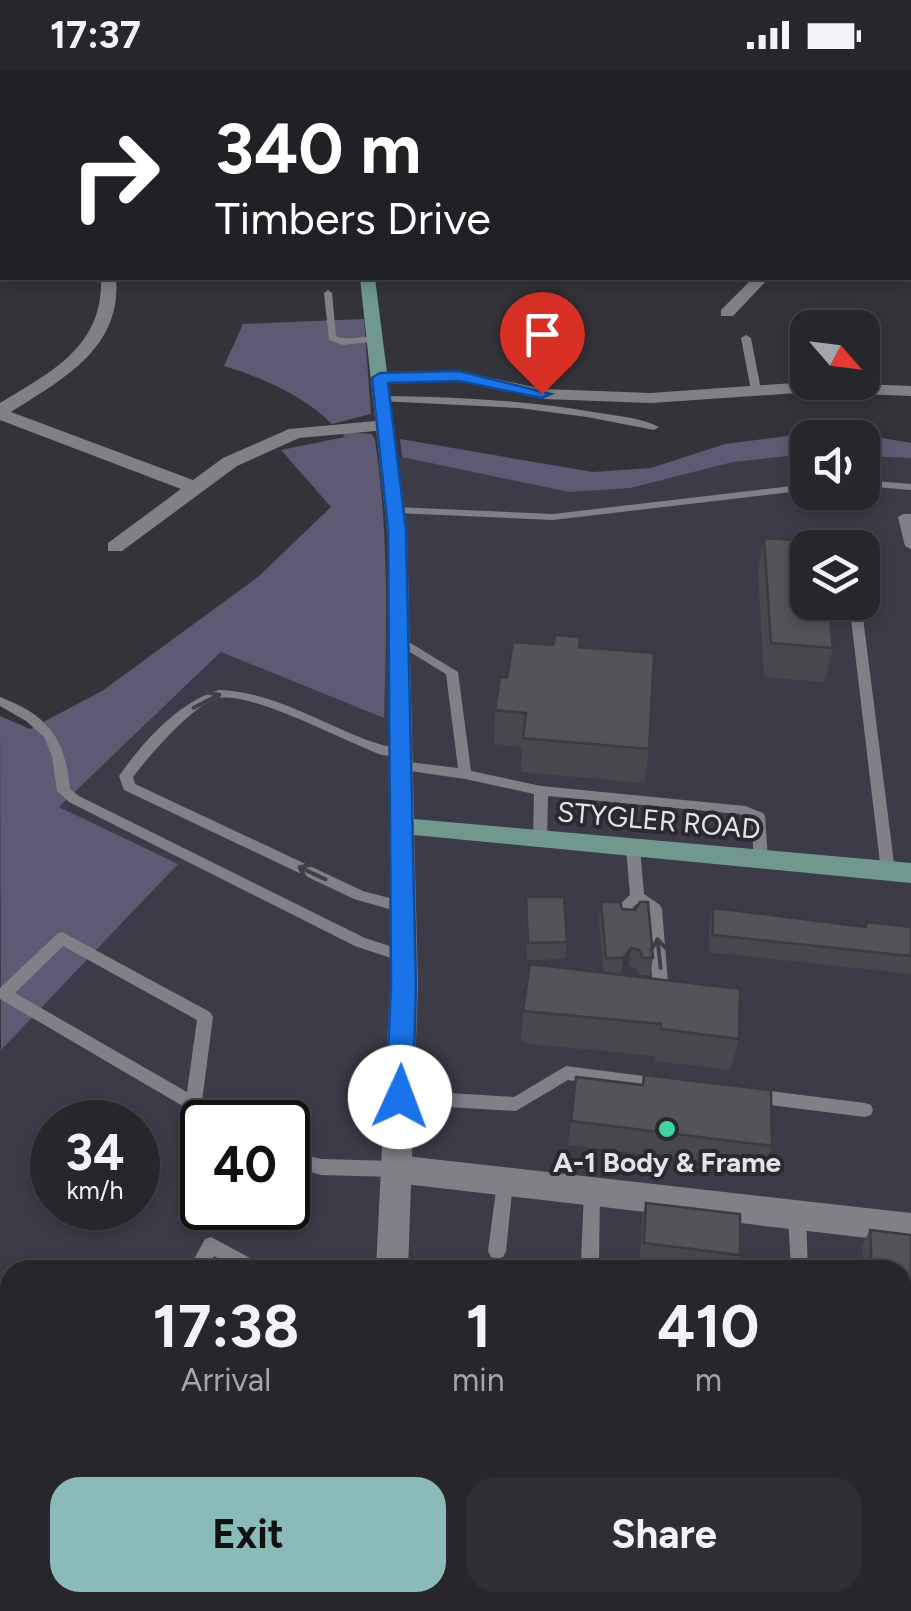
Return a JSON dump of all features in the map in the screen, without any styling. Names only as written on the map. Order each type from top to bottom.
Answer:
[{"type":"main road","points":[[368,280],[395,510],[402,827]]},
{"type":"main road","name":"STYGLER ROAD","points":[[402,827],[900,872]]},
{"type":"street","points":[[0,412],[55,375],[96,340],[110,306],[108,280]]},
{"type":"street","points":[[727,313],[758,280]]},
{"type":"street","points":[[380,378],[459,376],[542,394],[633,397],[842,387],[911,391]]},
{"type":"street","points":[[0,412],[194,487]]},
{"type":"street","points":[[115,547],[230,462],[295,433],[386,425]]},
{"type":"street","points":[[392,1260],[400,1097],[402,827]]},
{"type":"street","points":[[396,1169],[911,1228]]},
{"type":"lane","points":[[328,294],[336,341],[375,340]]},
{"type":"lane","points":[[746,338],[756,390]]},
{"type":"lane","points":[[382,400],[439,399],[576,412],[654,428]]},
{"type":"lane","points":[[880,484],[911,487]]},
{"type":"lane","points":[[395,510],[554,517],[790,488]]},
{"type":"lane","points":[[911,517],[903,516],[911,546]]},
{"type":"lane","points":[[858,620],[900,872]]},
{"type":"lane","points":[[399,640],[452,672],[465,774]]},
{"type":"lane","points":[[403,907],[358,895],[129,787],[126,776],[202,700],[221,694],[245,696],[400,759],[465,774],[541,791],[740,809],[758,816],[761,859]]},
{"type":"lane","points":[[0,702],[50,731],[60,750],[64,790],[93,811],[360,942],[403,956]]},
{"type":"lane","points":[[540,839],[541,791]]},
{"type":"lane","points":[[634,848],[638,896],[655,909],[663,994],[643,1000]]},
{"type":"lane","points":[[626,920],[626,905],[638,896]]},
{"type":"lane","points":[[62,938],[206,1017],[194,1104],[142,1074],[4,994],[62,938]]},
{"type":"lane","points":[[400,1097],[516,1104],[566,1073],[674,1086]]},
{"type":"lane","points":[[732,1094],[865,1110]]},
{"type":"lane","points":[[310,1164],[396,1169]]},
{"type":"lane","points":[[497,1250],[505,1182]]},
{"type":"lane","points":[[590,1260],[592,1192]]},
{"type":"lane","points":[[797,1215],[800,1260]]},
{"type":"lane","points":[[203,1260],[211,1245],[237,1260]]},
{"type":"shaded area","points":[[364,319],[371,414],[332,424],[281,389],[224,366],[243,324]]},
{"type":"shaded area","points":[[341,432],[372,434],[375,440],[385,544],[384,718],[221,652],[59,807],[178,864],[1,1050],[0,716],[30,729],[102,691],[258,577],[331,507],[281,450],[345,437]]},
{"type":"shaded area","points":[[790,436],[790,456],[733,462],[630,488],[569,492],[402,457],[400,439],[593,472],[651,468],[725,444]]},
{"type":"shaded area","points":[[880,438],[911,443],[911,458],[880,457]]},
{"type":"shaded area","points":[[378,456],[402,457],[569,492],[733,462],[790,456],[790,510],[880,510],[880,457],[911,458],[911,1260],[0,1260],[0,1049],[177,864],[58,808],[222,652],[384,717],[388,571],[386,510]]},
{"type":"building","points":[[764,538],[790,540],[790,620],[830,620],[833,648],[771,643]]},
{"type":"building","points":[[555,635],[580,637],[579,647],[654,653],[649,749],[523,738],[526,713],[495,710],[500,677],[507,678],[513,642],[553,645]]},
{"type":"building","points":[[526,897],[564,897],[567,942],[528,943]]},
{"type":"building","points":[[601,902],[620,902],[622,909],[635,910],[640,902],[648,902],[653,958],[643,958],[639,950],[631,948],[623,958],[606,958]]},
{"type":"building","points":[[713,908],[866,927],[866,922],[911,927],[911,956],[713,935]]},
{"type":"building","points":[[530,964],[740,989],[739,1039],[661,1029],[661,1024],[523,1011]]},
{"type":"building","points":[[644,1075],[771,1090],[772,1146],[571,1121],[576,1077],[643,1085]]},
{"type":"building","points":[[646,1203],[740,1214],[740,1255],[644,1243]]},
{"type":"building","points":[[870,1230],[911,1235],[911,1260],[872,1260]]},
{"type":"place","name":"A-1 Body & Frame","points":[[667,1129]]},
{"type":"route","points":[[400,1097],[404,985],[397,530],[380,378],[459,376],[542,394]]}]
